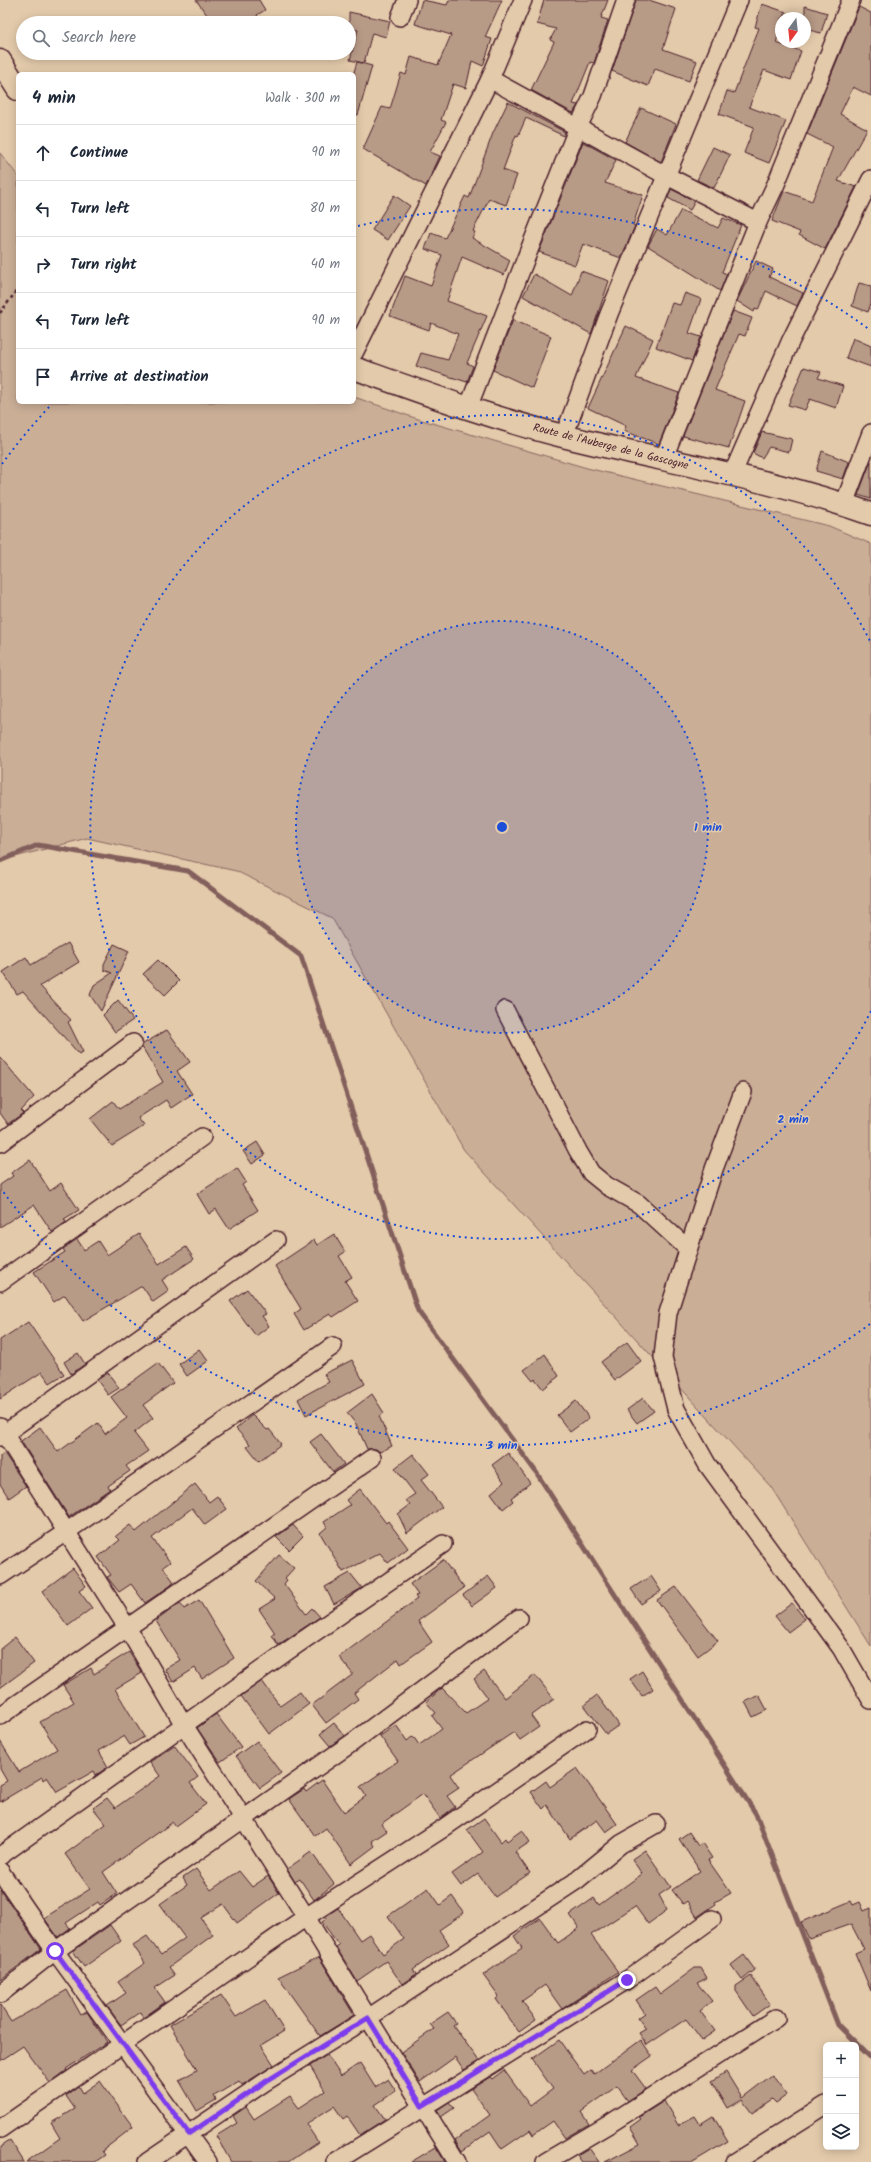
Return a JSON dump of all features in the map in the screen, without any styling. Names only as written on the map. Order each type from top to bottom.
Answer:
[{"type":"street","points":[[400,17],[407,0]]},
{"type":"street","points":[[356,349],[490,79],[523,0]]},
{"type":"street","points":[[468,408],[578,127],[593,96],[626,0]]},
{"type":"street","points":[[564,436],[609,314],[665,175],[739,0]]},
{"type":"street","points":[[663,460],[758,222],[776,184],[851,0]]},
{"type":"street","points":[[0,61],[16,86]]},
{"type":"street","points":[[490,79],[665,175],[758,222]]},
{"type":"street","points":[[732,475],[791,340],[871,179]]},
{"type":"street","name":"Route de l'Auberge de la Gascogne","points":[[356,369],[468,408],[564,436],[732,475],[844,504],[871,514]]},
{"type":"street","points":[[844,504],[871,433]]},
{"type":"street","points":[[505,1010],[578,1151],[591,1173],[607,1186],[639,1204],[688,1249]]},
{"type":"street","points":[[0,1143],[133,1043]]},
{"type":"street","points":[[743,1092],[714,1169],[668,1313],[662,1357],[676,1408],[707,1464],[841,1648],[871,1700]]},
{"type":"street","points":[[0,1282],[202,1137]]},
{"type":"street","points":[[276,1240],[1,1433],[128,1629],[184,1725],[306,1916],[457,2162]]},
{"type":"street","points":[[0,1576],[66,1532],[333,1346]]},
{"type":"street","points":[[0,1716],[128,1629],[372,1458]]},
{"type":"street","points":[[0,1856],[443,1544]]},
{"type":"street","points":[[0,1994],[55,1951],[353,1742],[519,1618]]},
{"type":"street","points":[[0,2129],[306,1916],[442,1829],[586,1729]]},
{"type":"street","points":[[147,2162],[265,2082],[368,2018],[576,1880],[621,1844],[656,1824]]},
{"type":"street","points":[[0,1871],[55,1951],[124,2044],[208,2162]]},
{"type":"street","points":[[335,2162],[422,2106],[627,1980],[712,1919]]},
{"type":"street","points":[[545,2162],[611,2123],[776,2018]]},
{"type":"street","points":[[735,2162],[823,2107]]},
{"type":"path","points":[[0,313],[16,292]]},
{"type":"shaded area","points":[[0,153],[16,173],[16,404],[356,404],[356,398],[415,418],[587,468],[829,526],[871,544],[871,1646],[771,1487],[464,1150],[332,918],[236,871],[87,838],[0,861]]},
{"type":"building","points":[[196,0],[259,0],[265,10],[258,16],[208,16]]},
{"type":"building","points":[[422,0],[447,5],[449,0],[502,0],[485,37],[492,39],[483,66],[472,61],[466,88],[453,84],[441,120],[446,122],[430,152],[440,156],[426,186],[363,149],[382,107],[390,109],[401,73],[406,75],[411,57],[438,65],[451,35],[415,24]]},
{"type":"building","points":[[544,0],[608,0],[601,18],[608,20],[594,63],[590,62],[573,104],[578,105],[573,113],[531,90],[554,42],[550,40],[556,29],[537,24]]},
{"type":"building","points":[[636,0],[649,0],[676,9],[663,49],[697,61],[689,81],[655,69],[648,86],[612,71]]},
{"type":"building","points":[[762,4],[786,12],[775,12],[775,48],[792,48],[801,51],[791,80],[764,70],[749,107],[786,121],[769,163],[744,153],[754,127],[719,114],[727,91],[734,93],[759,28],[755,27]]},
{"type":"building","points":[[805,6],[827,13],[821,33],[811,30],[811,12],[805,12]]},
{"type":"building","points":[[859,7],[871,13],[871,96],[853,87],[840,114],[867,129],[838,181],[856,187],[825,249],[799,235],[800,232],[772,221],[784,191],[812,201],[833,147],[807,134]]},
{"type":"building","points":[[349,12],[390,21],[386,37],[372,33],[364,63],[350,60],[356,60],[356,38],[358,30],[356,30],[356,16],[349,16]]},
{"type":"building","points":[[357,62],[372,66],[358,115],[356,114],[356,72],[354,72]]},
{"type":"building","points":[[508,102],[565,132],[564,136],[526,118],[518,136],[516,135],[503,170],[517,175],[506,205],[489,199],[473,231],[475,232],[472,238],[510,260],[504,275],[462,257],[447,301],[487,316],[467,363],[473,366],[467,382],[416,366],[421,353],[448,360],[458,334],[431,323],[429,330],[390,316],[405,276],[431,286],[442,255],[425,249],[431,233],[445,238],[465,196],[469,198],[493,133]]},
{"type":"building","points":[[641,108],[676,124],[661,162],[625,142]]},
{"type":"building","points":[[583,142],[616,160],[605,183],[643,195],[633,225],[635,226],[621,258],[583,244],[575,265],[539,252]]},
{"type":"building","points":[[713,147],[730,155],[714,188],[697,180]]},
{"type":"building","points":[[671,189],[695,201],[690,210],[668,198]]},
{"type":"building","points":[[394,195],[410,206],[388,240],[372,230]]},
{"type":"building","points":[[681,210],[718,228],[723,218],[741,225],[722,272],[727,274],[720,291],[648,246],[657,229],[667,235]]},
{"type":"building","points":[[756,261],[773,269],[769,277],[803,293],[797,306],[766,291],[758,310],[755,309],[754,312],[737,301]]},
{"type":"building","points":[[581,271],[609,281],[591,334],[523,296],[534,274],[572,296]]},
{"type":"building","points":[[859,283],[871,286],[871,303],[868,312],[852,306]]},
{"type":"building","points":[[685,293],[701,299],[689,333],[701,337],[692,361],[656,347],[672,303],[680,305]]},
{"type":"building","points":[[733,311],[752,318],[745,336],[739,334],[715,390],[745,401],[729,448],[683,436]]},
{"type":"building","points":[[513,320],[551,336],[532,388],[493,370]]},
{"type":"building","points":[[626,326],[653,339],[636,378],[679,393],[659,444],[624,431],[626,426],[588,408]]},
{"type":"building","points":[[853,338],[871,346],[871,367],[846,358]]},
{"type":"building","points":[[804,367],[821,372],[818,378],[843,386],[836,408],[810,399],[805,410],[788,405]]},
{"type":"building","points":[[762,432],[792,439],[789,452],[769,447],[762,458],[753,453]]},
{"type":"building","points":[[822,451],[849,462],[843,479],[816,471]]},
{"type":"building","points":[[871,461],[871,499],[858,495]]},
{"type":"building","points":[[68,943],[79,962],[40,986],[71,1020],[68,1022],[83,1052],[79,1054],[23,991],[17,994],[3,972],[26,957],[31,965]]},
{"type":"building","points":[[114,944],[129,951],[101,1011],[90,995],[94,985],[112,973],[104,970],[104,964]]},
{"type":"building","points":[[158,960],[179,981],[165,995],[143,974]]},
{"type":"building","points":[[118,1000],[133,1020],[115,1032],[103,1015]]},
{"type":"building","points":[[167,1030],[190,1062],[177,1071],[192,1094],[171,1108],[166,1100],[138,1118],[144,1126],[112,1146],[90,1119],[113,1101],[119,1109],[163,1082],[142,1047],[143,1044]]},
{"type":"building","points":[[0,1057],[34,1097],[21,1111],[23,1113],[8,1124],[0,1113]]},
{"type":"building","points":[[257,1142],[265,1155],[252,1164],[243,1151]]},
{"type":"building","points":[[30,1160],[50,1191],[61,1183],[79,1210],[64,1219],[66,1222],[52,1232],[34,1205],[0,1227],[0,1185],[13,1176],[11,1173]]},
{"type":"building","points":[[237,1168],[246,1182],[242,1185],[258,1210],[229,1229],[216,1209],[209,1214],[197,1194]]},
{"type":"building","points":[[139,1234],[159,1264],[186,1247],[194,1259],[162,1280],[169,1291],[153,1302],[142,1286],[83,1321],[65,1295],[54,1302],[34,1272],[65,1252],[63,1249],[77,1239],[84,1250],[98,1241],[107,1255]]},
{"type":"building","points":[[334,1234],[345,1252],[339,1256],[352,1277],[345,1281],[358,1301],[333,1317],[330,1314],[304,1330],[294,1314],[301,1309],[275,1266],[314,1240],[317,1245]]},
{"type":"building","points":[[247,1289],[266,1314],[262,1316],[269,1326],[256,1336],[230,1301]]},
{"type":"building","points":[[28,1322],[64,1374],[50,1383],[42,1372],[0,1399],[0,1340]]},
{"type":"building","points":[[627,1342],[641,1361],[615,1380],[601,1362]]},
{"type":"building","points":[[199,1349],[208,1361],[187,1376],[179,1364]]},
{"type":"building","points":[[78,1353],[85,1364],[71,1374],[64,1362]]},
{"type":"building","points":[[545,1354],[559,1376],[543,1389],[535,1379],[533,1381],[524,1370]]},
{"type":"building","points":[[352,1360],[365,1384],[306,1415],[298,1399],[329,1382],[324,1374]]},
{"type":"building","points":[[158,1363],[173,1383],[143,1405],[153,1418],[134,1433],[148,1451],[126,1466],[130,1471],[108,1486],[110,1489],[69,1517],[21,1441],[40,1427],[58,1452],[98,1423],[105,1434],[127,1418],[111,1397]]},
{"type":"building","points":[[108,1373],[119,1388],[108,1395],[97,1380]]},
{"type":"building","points":[[372,1394],[384,1413],[379,1416],[392,1446],[380,1452],[376,1449],[367,1449],[356,1424],[347,1413]]},
{"type":"building","points":[[643,1398],[654,1411],[637,1423],[627,1410]]},
{"type":"building","points":[[576,1401],[589,1418],[570,1432],[557,1415]]},
{"type":"building","points":[[252,1415],[267,1430],[269,1429],[281,1444],[259,1461],[247,1446],[250,1444],[236,1429]]},
{"type":"building","points":[[321,1434],[344,1464],[333,1472],[310,1442]]},
{"type":"building","points":[[4,1453],[26,1486],[9,1498],[0,1484],[0,1456]]},
{"type":"building","points":[[508,1453],[530,1483],[511,1498],[513,1501],[503,1509],[491,1493],[504,1482],[492,1465]]},
{"type":"building","points":[[413,1454],[429,1474],[421,1480],[442,1507],[407,1533],[398,1514],[410,1505],[406,1500],[415,1494],[395,1468]]},
{"type":"building","points":[[195,1484],[209,1502],[217,1496],[227,1509],[205,1525],[192,1508],[152,1538],[170,1562],[163,1567],[174,1582],[170,1586],[145,1603],[131,1584],[119,1592],[107,1577],[111,1575],[98,1557],[120,1540],[116,1536],[130,1525],[136,1532]]},
{"type":"building","points":[[360,1489],[386,1523],[388,1521],[408,1548],[388,1563],[380,1553],[343,1572],[320,1533],[327,1527],[324,1522],[350,1505],[346,1500]]},
{"type":"building","points":[[293,1525],[303,1536],[289,1550],[276,1537]]},
{"type":"building","points":[[279,1555],[294,1568],[285,1578],[287,1580],[284,1584],[306,1614],[312,1608],[320,1617],[278,1645],[272,1635],[275,1633],[259,1609],[275,1599],[256,1581]]},
{"type":"building","points":[[443,1560],[464,1588],[418,1621],[432,1642],[401,1664],[398,1659],[354,1693],[358,1699],[326,1723],[312,1705],[352,1675],[339,1657],[417,1599],[415,1596],[418,1595],[410,1584]]},
{"type":"building","points":[[73,1568],[86,1586],[79,1591],[92,1608],[68,1626],[42,1591]]},
{"type":"building","points":[[350,1573],[362,1588],[334,1604],[325,1587]]},
{"type":"building","points":[[488,1576],[497,1588],[472,1606],[463,1595]]},
{"type":"building","points":[[651,1576],[661,1591],[641,1604],[631,1589]]},
{"type":"building","points":[[676,1587],[718,1641],[698,1656],[657,1600]]},
{"type":"building","points":[[199,1600],[234,1658],[202,1679],[195,1668],[173,1682],[165,1669],[180,1660],[156,1621],[180,1603],[184,1609]]},
{"type":"building","points":[[792,1603],[805,1619],[788,1632],[775,1616]]},
{"type":"building","points":[[15,1637],[34,1663],[0,1688],[0,1649]]},
{"type":"building","points":[[129,1652],[142,1673],[115,1689],[144,1737],[130,1745],[124,1736],[99,1751],[108,1767],[96,1775],[94,1771],[57,1792],[47,1777],[43,1780],[42,1777],[0,1802],[0,1785],[7,1781],[0,1769],[0,1741],[19,1772],[57,1749],[40,1722],[74,1702],[63,1685],[91,1668],[94,1674]]},
{"type":"building","points":[[484,1671],[505,1698],[535,1675],[554,1699],[531,1716],[539,1727],[520,1740],[514,1732],[450,1775],[459,1788],[447,1796],[455,1807],[440,1818],[423,1794],[381,1824],[387,1831],[372,1841],[375,1846],[351,1864],[326,1828],[315,1836],[289,1799],[304,1789],[306,1792],[322,1780],[344,1812],[366,1796],[360,1787],[398,1761],[380,1736],[396,1725],[407,1741],[413,1736],[419,1745],[442,1729],[432,1716],[436,1713],[426,1702],[442,1688],[466,1713],[488,1698],[474,1679]]},
{"type":"building","points":[[642,1671],[653,1689],[642,1696],[630,1679]]},
{"type":"building","points":[[262,1681],[280,1706],[300,1692],[309,1704],[269,1734],[241,1696]]},
{"type":"building","points":[[597,1695],[619,1725],[606,1734],[584,1705]]},
{"type":"building","points":[[759,1695],[767,1710],[753,1717],[745,1702]]},
{"type":"building","points":[[216,1714],[241,1747],[220,1762],[197,1728]]},
{"type":"building","points":[[334,1723],[345,1736],[330,1746],[320,1734]]},
{"type":"building","points":[[257,1741],[281,1773],[260,1788],[236,1756]]},
{"type":"building","points":[[174,1745],[198,1777],[190,1783],[206,1804],[176,1826],[173,1822],[103,1872],[117,1894],[100,1905],[98,1902],[66,1923],[70,1928],[58,1937],[44,1918],[90,1889],[65,1854],[106,1824],[93,1808],[107,1798],[115,1808],[160,1776],[150,1762]]},
{"type":"building","points":[[577,1768],[617,1824],[606,1832],[597,1820],[570,1839],[547,1805],[543,1809],[531,1792],[546,1781],[550,1787]]},
{"type":"building","points":[[484,1818],[501,1842],[505,1838],[507,1841],[522,1830],[530,1842],[515,1852],[530,1873],[495,1897],[478,1874],[461,1886],[452,1874],[483,1852],[467,1830]]},
{"type":"building","points":[[689,1832],[698,1846],[702,1843],[712,1858],[708,1860],[731,1893],[715,1902],[716,1904],[697,1917],[687,1901],[683,1904],[672,1890],[700,1871],[679,1839]]},
{"type":"building","points":[[645,1850],[671,1887],[659,1895],[667,1910],[648,1924],[635,1906],[591,1935],[618,1972],[562,2009],[545,1985],[522,2001],[536,2020],[519,2032],[496,1999],[499,1997],[483,1975],[522,1948],[514,1936],[540,1918],[558,1943],[579,1928],[570,1915],[594,1898],[599,1905],[642,1874],[632,1859]]},
{"type":"building","points":[[311,1852],[334,1884],[314,1900],[300,1879],[295,1882],[287,1869]]},
{"type":"building","points":[[196,1869],[211,1890],[239,1871],[252,1887],[268,1876],[279,1893],[237,1923],[223,1904],[201,1918],[213,1935],[169,1967],[175,1975],[155,1988],[165,2002],[143,2018],[140,2012],[121,2025],[107,2006],[126,1993],[118,1982],[145,1963],[133,1945],[147,1936],[161,1955],[185,1938],[160,1904],[187,1885],[183,1878]]},
{"type":"building","points":[[428,1888],[440,1905],[452,1896],[464,1913],[439,1930],[449,1944],[413,1970],[416,1974],[402,1984],[386,1961],[357,1981],[336,1947],[339,1945],[322,1922],[327,1918],[326,1916],[338,1908],[360,1940],[369,1934],[383,1954],[404,1939],[388,1916]]},
{"type":"building","points":[[0,1889],[41,1949],[0,1980]]},
{"type":"building","points":[[851,1901],[853,1905],[860,1902],[864,1911],[871,1908],[871,1991],[855,1953],[864,1949],[851,1924],[809,1939],[801,1922]]},
{"type":"building","points":[[110,1925],[121,1941],[84,1967],[73,1951]]},
{"type":"building","points":[[744,1955],[755,1970],[742,1980],[731,1965]]},
{"type":"building","points":[[319,1957],[354,2015],[320,2036],[278,1977]]},
{"type":"building","points":[[695,1968],[701,1968],[707,1978],[697,1983],[712,2001],[700,2011],[715,2031],[702,2040],[686,2019],[647,2045],[639,2033],[646,2029],[638,2018],[645,2013],[636,2000],[655,1987],[660,1994]]},
{"type":"building","points":[[751,1976],[770,2004],[753,2016],[736,1991],[736,1986]]},
{"type":"building","points":[[67,1990],[81,2015],[87,2012],[107,2042],[66,2069],[67,2070],[50,2083],[23,2046],[0,2061],[0,2005],[11,2022]]},
{"type":"building","points":[[221,1995],[236,2017],[265,2000],[284,2031],[261,2045],[274,2065],[242,2085],[239,2081],[214,2096],[216,2100],[197,2111],[179,2080],[197,2070],[170,2025]]},
{"type":"building","points":[[448,2012],[456,2023],[453,2025],[479,2061],[464,2070],[455,2057],[420,2082],[401,2052],[434,2029],[430,2024]]},
{"type":"building","points":[[559,2040],[584,2075],[591,2070],[594,2074],[641,2040],[652,2056],[632,2070],[646,2089],[628,2101],[617,2086],[581,2112],[589,2124],[565,2138],[553,2121],[533,2135],[530,2130],[502,2149],[490,2131],[462,2151],[455,2140],[490,2115],[471,2089],[490,2077],[492,2079],[504,2070],[530,2106],[553,2089],[532,2059]]},
{"type":"building","points":[[327,2055],[341,2076],[360,2063],[375,2087],[388,2079],[396,2091],[375,2105],[385,2119],[360,2135],[347,2116],[343,2119],[334,2106],[306,2124],[318,2142],[288,2162],[231,2162],[216,2136],[237,2123],[233,2116],[246,2107],[254,2119],[290,2096],[299,2108],[325,2091],[310,2066]]},
{"type":"building","points":[[726,2072],[742,2098],[772,2075],[787,2095],[776,2103],[772,2099],[752,2113],[742,2100],[728,2108],[712,2081]]},
{"type":"building","points":[[100,2081],[133,2127],[102,2151],[105,2155],[95,2162],[26,2162],[60,2138],[51,2123],[75,2109],[66,2096],[79,2086],[83,2093]]},
{"type":"building","points":[[664,2101],[678,2125],[695,2116],[700,2124],[713,2116],[728,2141],[693,2162],[605,2162],[640,2144],[630,2127],[641,2119],[639,2117]]},
{"type":"building","points":[[449,2102],[454,2108],[441,2117],[437,2110]]},
{"type":"building","points":[[10,2140],[24,2162],[0,2162],[0,2147]]},
{"type":"building","points":[[436,2147],[445,2162],[411,2162]]},
{"type":"building","points":[[589,2148],[599,2162],[582,2162],[577,2155]]},
{"type":"waterway","points":[[0,861],[38,845],[188,871],[301,956],[418,1311],[536,1472],[756,1814],[838,2025],[871,2058]]},
{"type":"route","points":[[55,1951],[189,2134],[265,2082],[368,2018],[422,2106],[627,1980]]}]
